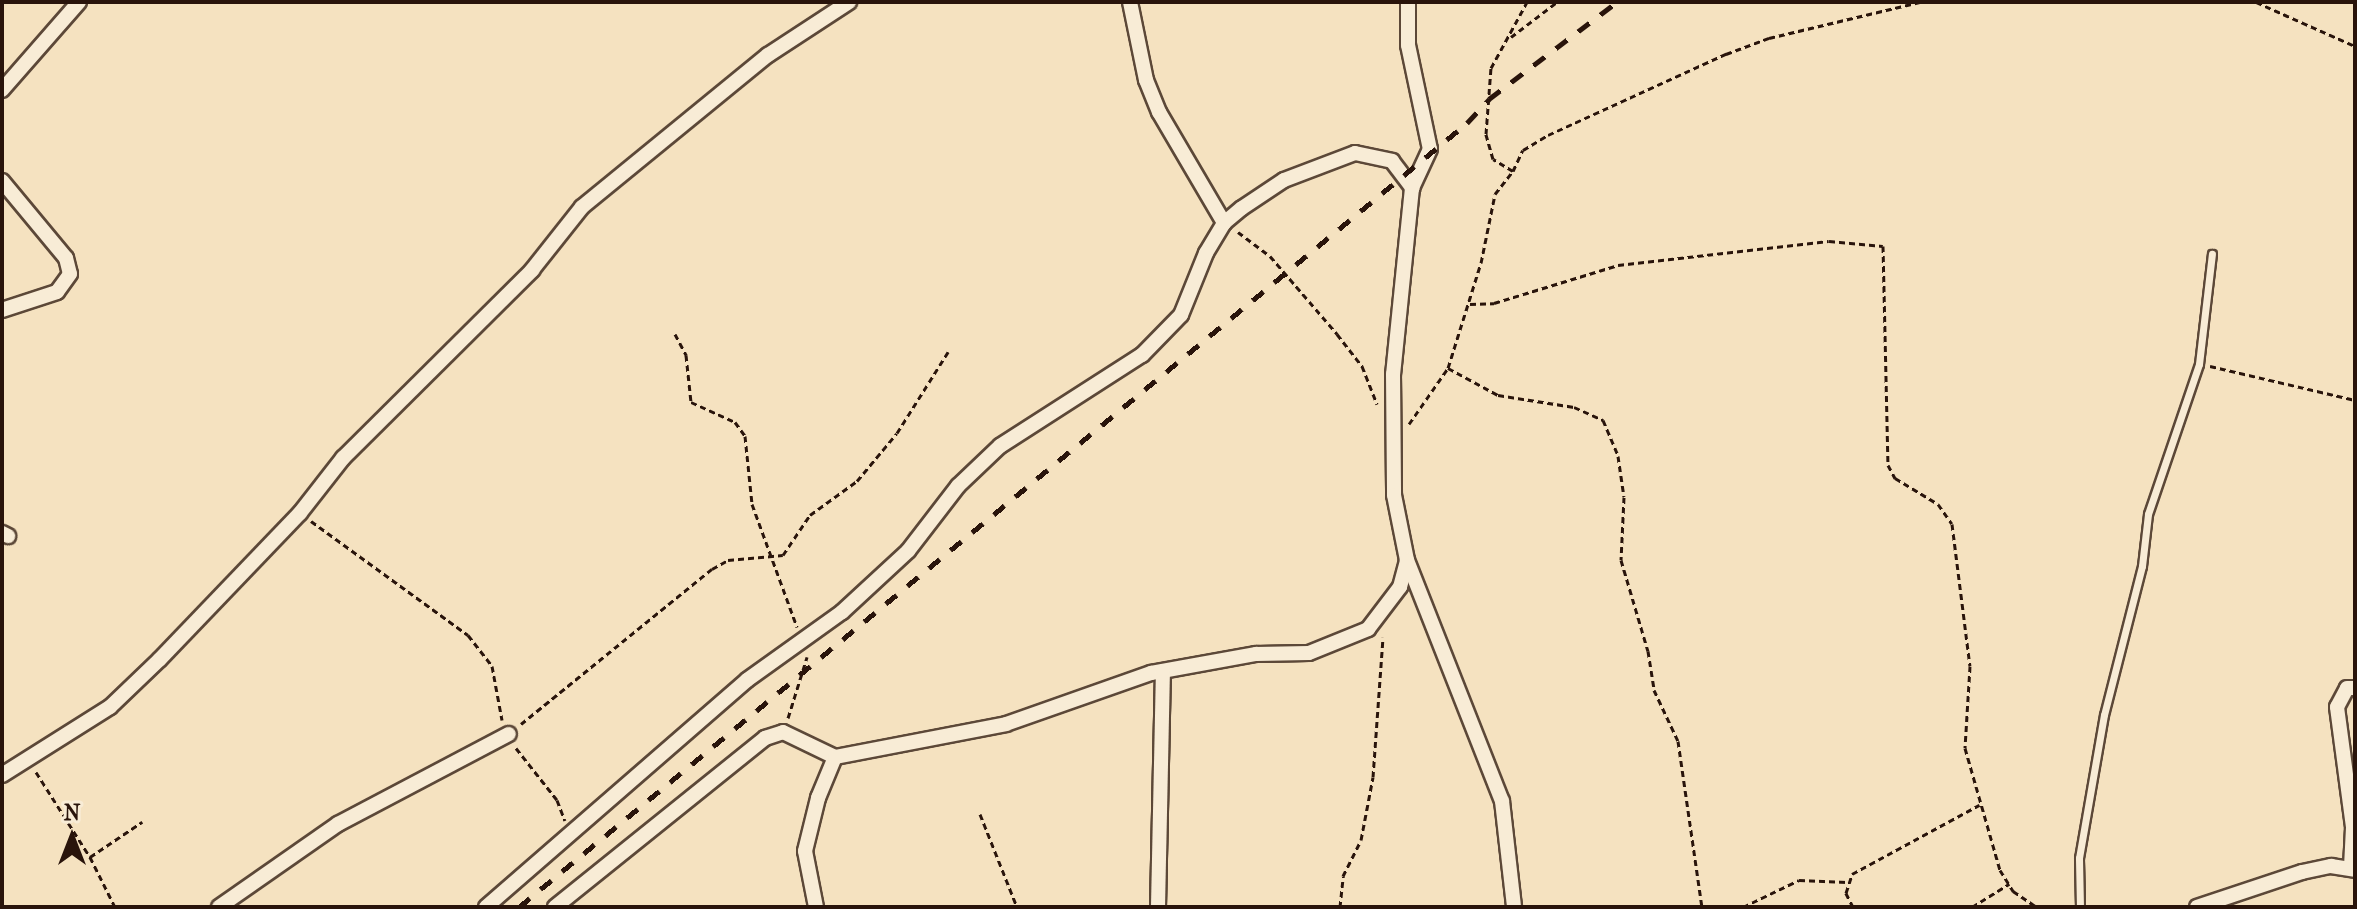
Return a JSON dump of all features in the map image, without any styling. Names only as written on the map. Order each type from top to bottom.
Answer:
[{"type":"street","points":[[2,90],[79,2]]},
{"type":"street","points":[[2,775],[25,756],[110,707],[300,513],[343,458],[532,270],[582,207],[768,55],[849,2]]},
{"type":"street","points":[[1130,2],[1146,80],[1159,112],[1224,223]]},
{"type":"street","points":[[1408,2],[1408,45],[1430,149],[1412,188],[1392,445],[1394,495],[1407,560],[1502,801],[1514,907]]},
{"type":"street","points":[[486,907],[747,680],[806,640],[908,551],[958,486],[1000,446],[1076,395],[1107,382],[1165,334],[1190,297],[1206,253],[1224,223],[1284,180],[1355,153],[1392,161],[1412,188]]},
{"type":"street","points":[[2,181],[66,258],[70,274],[57,292],[2,310]]},
{"type":"street","points":[[555,907],[746,750],[783,732],[835,757],[1006,724],[1163,671],[1256,654],[1309,653],[1368,629],[1390,602],[1407,560]]},
{"type":"street","points":[[1158,907],[1163,671]]},
{"type":"street","points":[[2197,907],[2302,872],[2353,869],[2353,827],[2337,707],[2347,688],[2355,688]]},
{"type":"street","points":[[219,907],[338,824],[509,734]]},
{"type":"street","points":[[816,907],[805,851],[835,757]]},
{"type":"lane","points":[[2080,907],[2079,858],[2104,715],[2142,566],[2148,514],[2199,364],[2212,254]]},
{"type":"path","points":[[1513,171],[1493,159],[1486,134],[1491,68],[1527,2]]},
{"type":"path","points":[[1507,39],[1557,2]]},
{"type":"path","points":[[1392,445],[1448,368],[1481,263],[1495,194],[1513,171],[1523,150],[1548,135],[1726,54],[1769,38],[1920,2]]},
{"type":"path","points":[[2256,2],[2355,46]]},
{"type":"path","points":[[1224,223],[1270,256],[1337,334],[1362,366],[1378,405]]},
{"type":"path","points":[[1470,304],[1494,303],[1618,265],[1829,241],[1883,246],[1888,465],[1895,478],[1938,504],[1952,524],[1970,666],[1965,748],[1987,838],[2009,884],[2037,907]]},
{"type":"path","points":[[675,334],[686,355],[691,402],[735,422],[745,436],[752,504],[806,640],[802,685],[783,732]]},
{"type":"path","points":[[509,734],[712,569],[728,560],[783,555],[810,515],[857,481],[897,433],[948,352]]},
{"type":"path","points":[[2199,364],[2355,400]]},
{"type":"path","points":[[1448,368],[1498,395],[1574,407],[1603,420],[1618,456],[1624,497],[1621,560],[1648,651],[1654,690],[1678,741],[1702,907]]},
{"type":"path","points":[[300,513],[468,635],[492,666],[496,699],[509,734],[557,800],[571,835]]},
{"type":"path","points":[[1340,907],[1343,876],[1361,840],[1373,777],[1384,633]]},
{"type":"path","points":[[25,756],[90,857],[115,907]]},
{"type":"path","points":[[1847,882],[1861,866],[1979,805]]},
{"type":"path","points":[[980,814],[1017,907]]},
{"type":"path","points":[[90,857],[142,822]]},
{"type":"path","points":[[1743,907],[1799,880],[1847,882]]},
{"type":"path","points":[[1847,882],[1853,907]]},
{"type":"path","points":[[1972,907],[2009,884]]},
{"type":"railway","points":[[519,907],[1467,123],[1489,99],[1617,2]]}]
